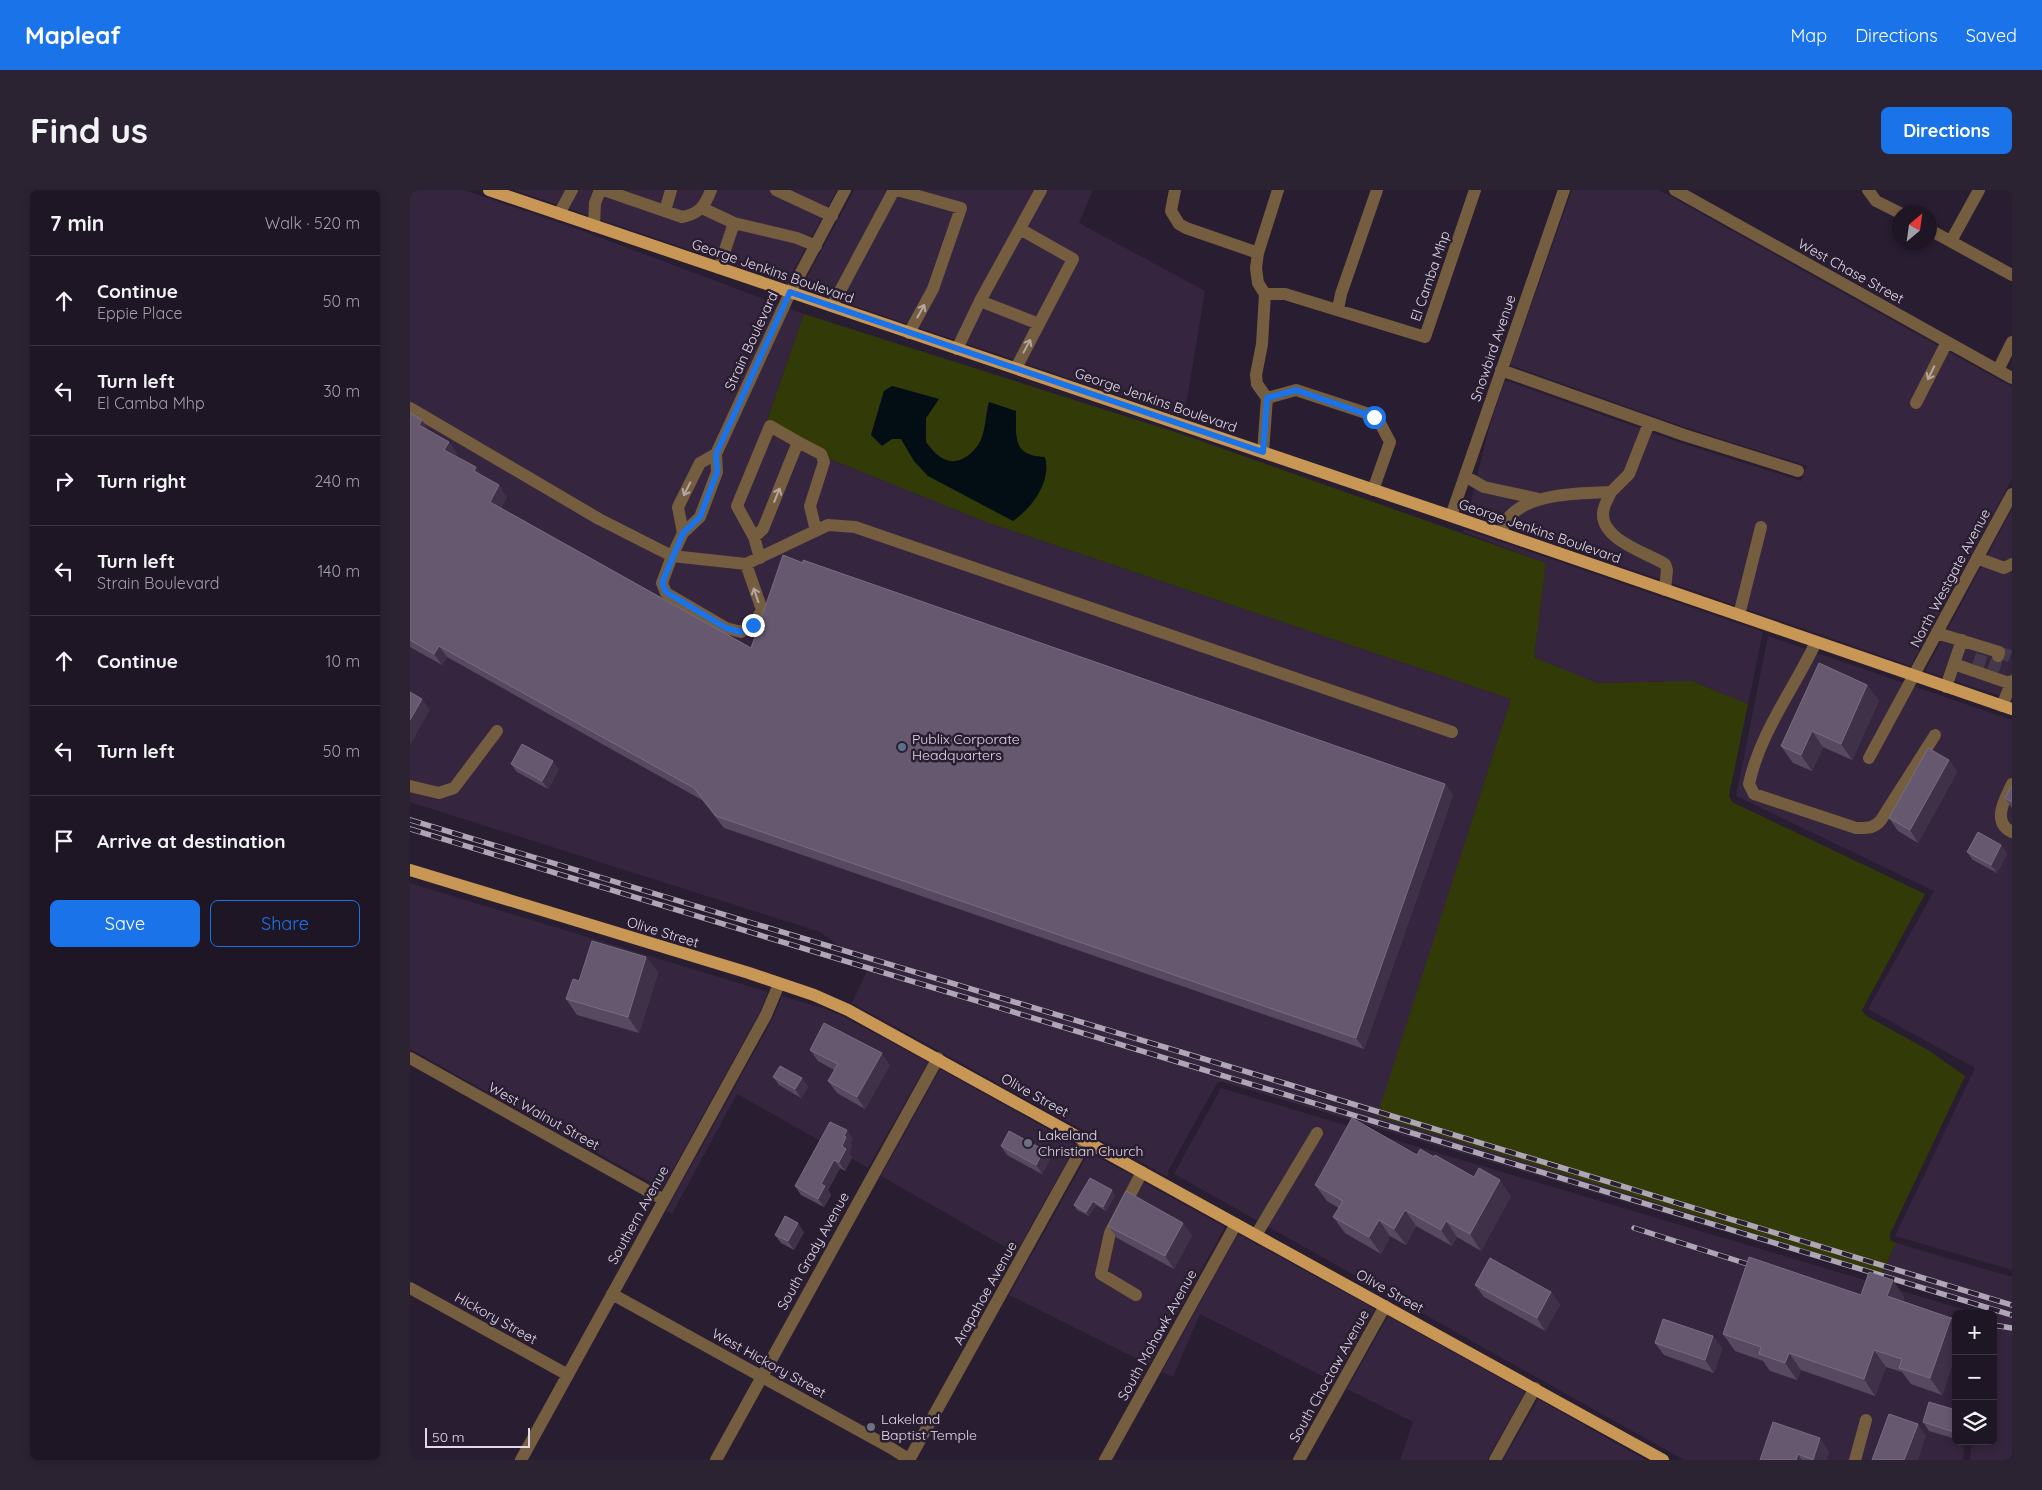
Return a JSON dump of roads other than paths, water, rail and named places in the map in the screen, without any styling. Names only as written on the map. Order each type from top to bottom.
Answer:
[{"type":"main road","name":"George Jenkins Boulevard","points":[[489,190],[1451,516],[2007,707]]},
{"type":"main road","name":"Olive Street","points":[[410,870],[814,995],[848,1010],[1535,1388],[1662,1460]]},
{"type":"street","points":[[558,214],[572,190]]},
{"type":"street","points":[[594,226],[595,203],[600,190]]},
{"type":"street","points":[[604,190],[636,195],[665,211],[682,217],[693,215],[702,208],[711,190]]},
{"type":"street","points":[[665,211],[671,190]]},
{"type":"street","points":[[776,190],[832,216]]},
{"type":"street","name":"Strain Boulevard","points":[[746,564],[762,610],[753,625],[741,632],[726,628],[666,592],[662,583],[683,533],[700,517],[717,472],[716,454],[790,292],[845,190]]},
{"type":"street","points":[[832,306],[896,190],[961,208],[933,289],[909,332]]},
{"type":"street","points":[[957,349],[980,300],[1041,190]]},
{"type":"street","points":[[1175,190],[1171,211],[1179,224],[1258,253]]},
{"type":"street","points":[[1263,452],[1267,398],[1257,384],[1256,375],[1262,344],[1265,294],[1258,283],[1256,268],[1258,253],[1278,190]]},
{"type":"street","points":[[1265,294],[1284,294],[1338,309],[1341,294],[1377,190]]},
{"type":"street","name":"El Camba Mhp","points":[[1338,309],[1425,336],[1475,190]]},
{"type":"street","name":"Snowbird Avenue","points":[[1451,516],[1564,190]]},
{"type":"street","name":"West Chase Street","points":[[1675,190],[2012,378]]},
{"type":"street","points":[[1868,190],[1876,201],[1892,209]]},
{"type":"street","points":[[1951,241],[1979,190]]},
{"type":"street","points":[[702,208],[734,223],[797,238],[816,246]]},
{"type":"street","points":[[718,268],[734,223]]},
{"type":"street","points":[[1016,368],[1073,259],[1020,229]]},
{"type":"street","points":[[1937,234],[2012,275]]},
{"type":"street","points":[[980,300],[1039,324]]},
{"type":"street","points":[[1916,404],[1947,342]]},
{"type":"street","points":[[1998,370],[2012,342]]},
{"type":"street","points":[[1501,370],[1649,423],[1798,471]]},
{"type":"street","points":[[1267,398],[1296,390],[1374,417],[1385,430],[1390,442],[1373,490]]},
{"type":"street","points":[[410,408],[599,519],[672,556],[746,564],[828,525],[855,527],[1452,732]]},
{"type":"street","points":[[1649,423],[1629,474],[1611,492],[1603,515],[1605,525],[1624,544],[1664,564],[1667,570],[1665,590]]},
{"type":"street","points":[[760,558],[754,537],[737,506],[770,426],[821,454],[824,462],[810,506],[816,531]]},
{"type":"street","points":[[754,537],[763,529],[798,442]]},
{"type":"street","name":"Strain Boulevard","points":[[683,533],[678,507],[700,463],[716,454]]},
{"type":"street","points":[[1465,476],[1484,487],[1541,500]]},
{"type":"street","points":[[1500,533],[1509,516],[1522,507],[1541,500],[1570,494],[1611,492]]},
{"type":"street","name":"North Westgate Avenue","points":[[1869,758],[2012,494]]},
{"type":"street","points":[[1739,615],[1760,527]]},
{"type":"street","points":[[1977,558],[2004,568],[2012,564]]},
{"type":"street","points":[[1937,633],[1984,649],[1999,652],[1998,656]]},
{"type":"street","points":[[1946,686],[1962,640]]},
{"type":"street","points":[[1816,642],[1808,660],[1777,714],[1756,761],[1749,784],[1754,794],[1856,828],[1876,826],[1935,735]]},
{"type":"street","points":[[1954,664],[1977,669],[2012,683],[2007,707]]},
{"type":"street","points":[[410,786],[439,793],[454,788],[496,731]]},
{"type":"street","points":[[2012,784],[2000,809],[2002,821],[2008,830],[2012,832]]},
{"type":"street","name":"Southern Avenue","points":[[521,1460],[766,1015],[779,984]]},
{"type":"street","name":"West Walnut Street","points":[[410,1058],[664,1200]]},
{"type":"street","name":"South Grady Avenue","points":[[716,1460],[761,1375],[938,1058]]},
{"type":"street","points":[[1256,1235],[1317,1133]]},
{"type":"street","name":"Arapahoe Avenue","points":[[909,1460],[1086,1141]]},
{"type":"street","points":[[1136,1295],[1101,1274],[1110,1233],[1142,1172]]},
{"type":"street","name":"South Mohawk Avenue","points":[[1105,1460],[1236,1224]]},
{"type":"street","name":"Hickory Street","points":[[410,1288],[568,1375]]},
{"type":"street","name":"West Hickory Street","points":[[612,1294],[761,1375],[909,1460]]},
{"type":"street","name":"South Choctaw Avenue","points":[[1299,1460],[1385,1306]]},
{"type":"street","points":[[1495,1460],[1535,1388]]},
{"type":"street","points":[[1855,1460],[1866,1420]]},
{"type":"tunnel","points":[[1978,666],[1983,651]]},
{"type":"tunnel","points":[[1999,652],[2012,657]]},
{"type":"tunnel","points":[[1993,671],[1998,656]]},
{"type":"railway","points":[[410,820],[2012,1305]]},
{"type":"railway","points":[[410,829],[2012,1315]]},
{"type":"railway","points":[[1634,1228],[1760,1268]]},
{"type":"railway","points":[[1938,1319],[1952,1321]]},
{"type":"railway","points":[[1997,1326],[2012,1328]]},
{"type":"place","name":"Publix Corporate Headquarters","points":[[902,747]]},
{"type":"place","name":"Lakeland Christian Church","points":[[1028,1143]]},
{"type":"place","name":"Lakeland Baptist Temple","points":[[871,1427]]}]
